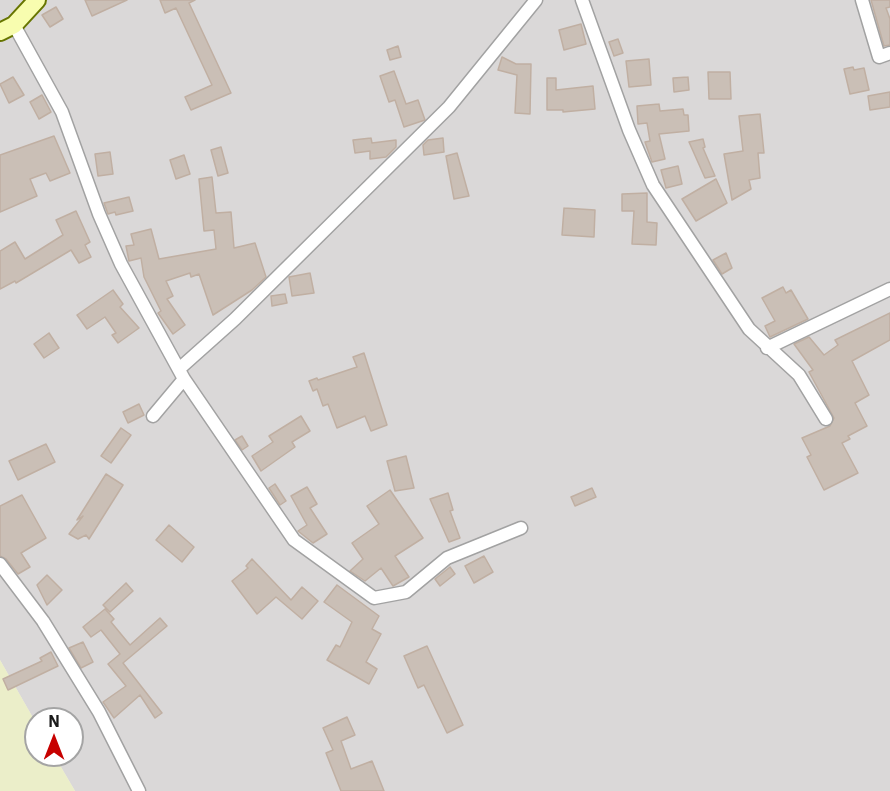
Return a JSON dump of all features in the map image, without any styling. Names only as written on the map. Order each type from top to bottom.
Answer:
[{"type":"street","points":[[37,0],[7,28],[62,112],[99,214],[121,264],[182,374],[294,540],[374,598],[405,592],[447,558],[521,528]]},
{"type":"street","points":[[153,416],[182,374],[449,107],[536,0]]},
{"type":"street","points":[[582,0],[629,130],[653,185],[749,329],[799,375],[826,419]]},
{"type":"street","points":[[862,0],[879,57],[890,53]]},
{"type":"street","points":[[767,348],[890,290]]},
{"type":"street","points":[[0,564],[43,621],[99,712],[139,791]]},
{"type":"shaded area","points":[[0,0],[890,0],[890,791],[75,791],[61,767],[84,767],[84,707],[27,707],[0,660]]},
{"type":"green space","points":[[0,660],[27,707],[24,707],[24,767],[61,767],[75,791],[0,791]]},
{"type":"building","points":[[85,0],[127,0],[92,16]]},
{"type":"building","points":[[160,0],[195,0],[189,3],[231,93],[191,110],[185,97],[212,85],[176,8],[165,13]]},
{"type":"building","points":[[871,0],[890,0],[890,7],[886,8],[890,19],[890,45],[884,46]]},
{"type":"building","points":[[56,7],[63,19],[50,27],[42,15]]},
{"type":"building","points":[[581,24],[586,44],[564,50],[559,30]]},
{"type":"building","points":[[618,39],[623,53],[614,56],[609,42]]},
{"type":"building","points":[[398,46],[401,57],[390,60],[387,50]]},
{"type":"building","points":[[502,57],[516,64],[531,64],[530,114],[515,113],[517,75],[498,70]]},
{"type":"building","points":[[649,59],[651,85],[629,87],[626,61]]},
{"type":"building","points":[[853,67],[854,70],[864,68],[869,90],[850,94],[844,69]]},
{"type":"building","points":[[394,71],[406,104],[418,100],[425,120],[404,127],[395,100],[389,102],[380,76]]},
{"type":"building","points":[[708,72],[730,72],[731,99],[709,99]]},
{"type":"building","points":[[13,77],[24,95],[9,103],[0,84]]},
{"type":"building","points":[[688,77],[689,90],[674,92],[673,78]]},
{"type":"building","points":[[547,78],[556,78],[556,90],[593,86],[595,109],[563,112],[563,110],[547,110]]},
{"type":"building","points":[[890,92],[890,107],[870,110],[868,96]]},
{"type":"building","points":[[42,95],[51,112],[39,119],[30,102]]},
{"type":"building","points":[[659,104],[660,111],[683,109],[684,115],[688,115],[689,131],[659,134],[665,159],[652,162],[645,142],[650,141],[647,123],[638,124],[637,106]]},
{"type":"building","points":[[760,114],[764,153],[758,153],[760,178],[749,180],[751,189],[732,200],[724,154],[743,151],[739,116]]},
{"type":"building","points":[[54,136],[70,173],[50,181],[46,173],[30,179],[37,196],[0,212],[0,155]]},
{"type":"building","points":[[371,138],[372,143],[396,140],[396,147],[386,157],[370,159],[370,151],[355,153],[353,140]]},
{"type":"building","points":[[443,138],[444,152],[424,155],[423,145],[428,140]]},
{"type":"building","points":[[703,139],[705,147],[703,148],[715,176],[705,178],[689,142]]},
{"type":"building","points":[[221,147],[228,173],[218,176],[211,150]]},
{"type":"building","points":[[110,152],[113,174],[98,176],[95,154]]},
{"type":"building","points":[[457,153],[469,196],[454,199],[446,156]]},
{"type":"building","points":[[184,155],[190,174],[176,179],[170,160]]},
{"type":"building","points":[[678,166],[682,184],[666,188],[661,170]]},
{"type":"building","points":[[212,177],[216,213],[231,212],[234,248],[255,243],[266,277],[252,290],[213,315],[199,274],[191,277],[190,273],[166,281],[173,296],[167,299],[185,325],[173,334],[158,313],[161,311],[144,277],[141,258],[129,261],[126,246],[134,245],[131,234],[151,229],[159,259],[216,249],[214,230],[204,231],[199,179]]},
{"type":"building","points":[[716,179],[727,203],[696,221],[682,199]]},
{"type":"building","points":[[647,193],[647,222],[657,223],[656,245],[632,244],[634,211],[622,211],[622,194]]},
{"type":"building","points":[[129,197],[133,211],[116,215],[115,212],[108,214],[104,203]]},
{"type":"building","points":[[564,208],[595,210],[594,237],[562,235]]},
{"type":"building","points":[[76,211],[90,242],[85,245],[91,257],[79,263],[71,250],[16,283],[15,281],[0,289],[0,251],[15,242],[25,259],[63,235],[56,220]]},
{"type":"building","points":[[726,253],[732,268],[722,274],[713,260]]},
{"type":"building","points":[[310,273],[314,293],[292,296],[289,277]]},
{"type":"building","points":[[783,287],[786,293],[791,290],[808,319],[770,337],[765,326],[775,321],[762,298]]},
{"type":"building","points":[[113,290],[123,304],[120,307],[139,328],[118,343],[112,335],[116,333],[105,317],[87,329],[77,315]]},
{"type":"building","points":[[285,294],[287,303],[272,306],[271,296]]},
{"type":"building","points":[[890,313],[890,340],[852,361],[869,395],[855,403],[867,426],[848,436],[850,439],[842,443],[858,473],[824,490],[807,457],[811,455],[802,438],[830,426],[834,418],[809,372],[813,370],[794,344],[809,337],[824,355],[838,345],[835,340]]},
{"type":"building","points":[[49,333],[59,348],[44,358],[34,344]]},
{"type":"building","points":[[364,353],[387,425],[371,431],[365,416],[337,428],[328,404],[323,406],[317,389],[313,391],[309,381],[357,367],[353,357]]},
{"type":"building","points":[[139,404],[144,415],[128,423],[123,412]]},
{"type":"building","points":[[301,416],[310,431],[292,442],[295,447],[261,471],[252,456],[273,442],[269,436]]},
{"type":"building","points":[[121,428],[131,435],[111,463],[101,456]]},
{"type":"building","points":[[242,436],[248,446],[242,450],[235,440]]},
{"type":"building","points":[[46,444],[55,462],[18,480],[9,461]]},
{"type":"building","points":[[406,456],[414,488],[395,491],[387,461]]},
{"type":"building","points":[[106,474],[123,485],[89,539],[86,535],[78,539],[69,534],[83,516],[77,520]]},
{"type":"building","points":[[275,484],[286,501],[280,505],[269,488]]},
{"type":"building","points":[[307,487],[317,504],[310,508],[327,534],[313,543],[298,531],[307,525],[291,496]]},
{"type":"building","points":[[592,488],[596,497],[575,506],[571,497]]},
{"type":"building","points":[[390,490],[423,538],[395,556],[409,577],[393,586],[381,568],[365,581],[350,571],[363,559],[352,543],[379,524],[367,506]]},
{"type":"building","points":[[448,493],[453,510],[450,511],[460,538],[449,542],[430,499]]},
{"type":"building","points":[[22,495],[46,538],[21,553],[30,567],[18,574],[6,559],[0,556],[0,506]]},
{"type":"building","points":[[169,525],[194,547],[182,562],[156,540]]},
{"type":"building","points":[[484,556],[493,572],[474,583],[465,566]]},
{"type":"building","points":[[252,559],[291,600],[302,587],[318,601],[302,619],[276,597],[257,614],[232,581],[248,568],[246,566]]},
{"type":"building","points":[[450,567],[455,574],[440,586],[435,579]]},
{"type":"building","points":[[47,575],[62,590],[47,605],[37,585]]},
{"type":"building","points":[[126,583],[133,591],[110,612],[103,605]]},
{"type":"building","points":[[337,585],[379,616],[372,629],[381,634],[366,662],[377,669],[369,684],[327,660],[336,645],[340,647],[352,622],[324,602]]},
{"type":"building","points":[[105,609],[114,619],[111,622],[130,645],[160,618],[167,626],[123,663],[162,713],[155,718],[140,695],[114,718],[103,702],[126,686],[108,664],[120,654],[101,630],[91,637],[83,627]]},
{"type":"building","points":[[83,642],[93,662],[81,668],[69,648]]},
{"type":"building","points":[[427,646],[463,725],[447,733],[424,685],[418,688],[404,656]]},
{"type":"building","points":[[51,652],[58,666],[8,690],[3,679],[42,661],[40,658]]},
{"type":"building","points":[[347,717],[355,735],[341,741],[351,769],[372,761],[384,791],[341,791],[326,753],[333,750],[323,728]]}]
